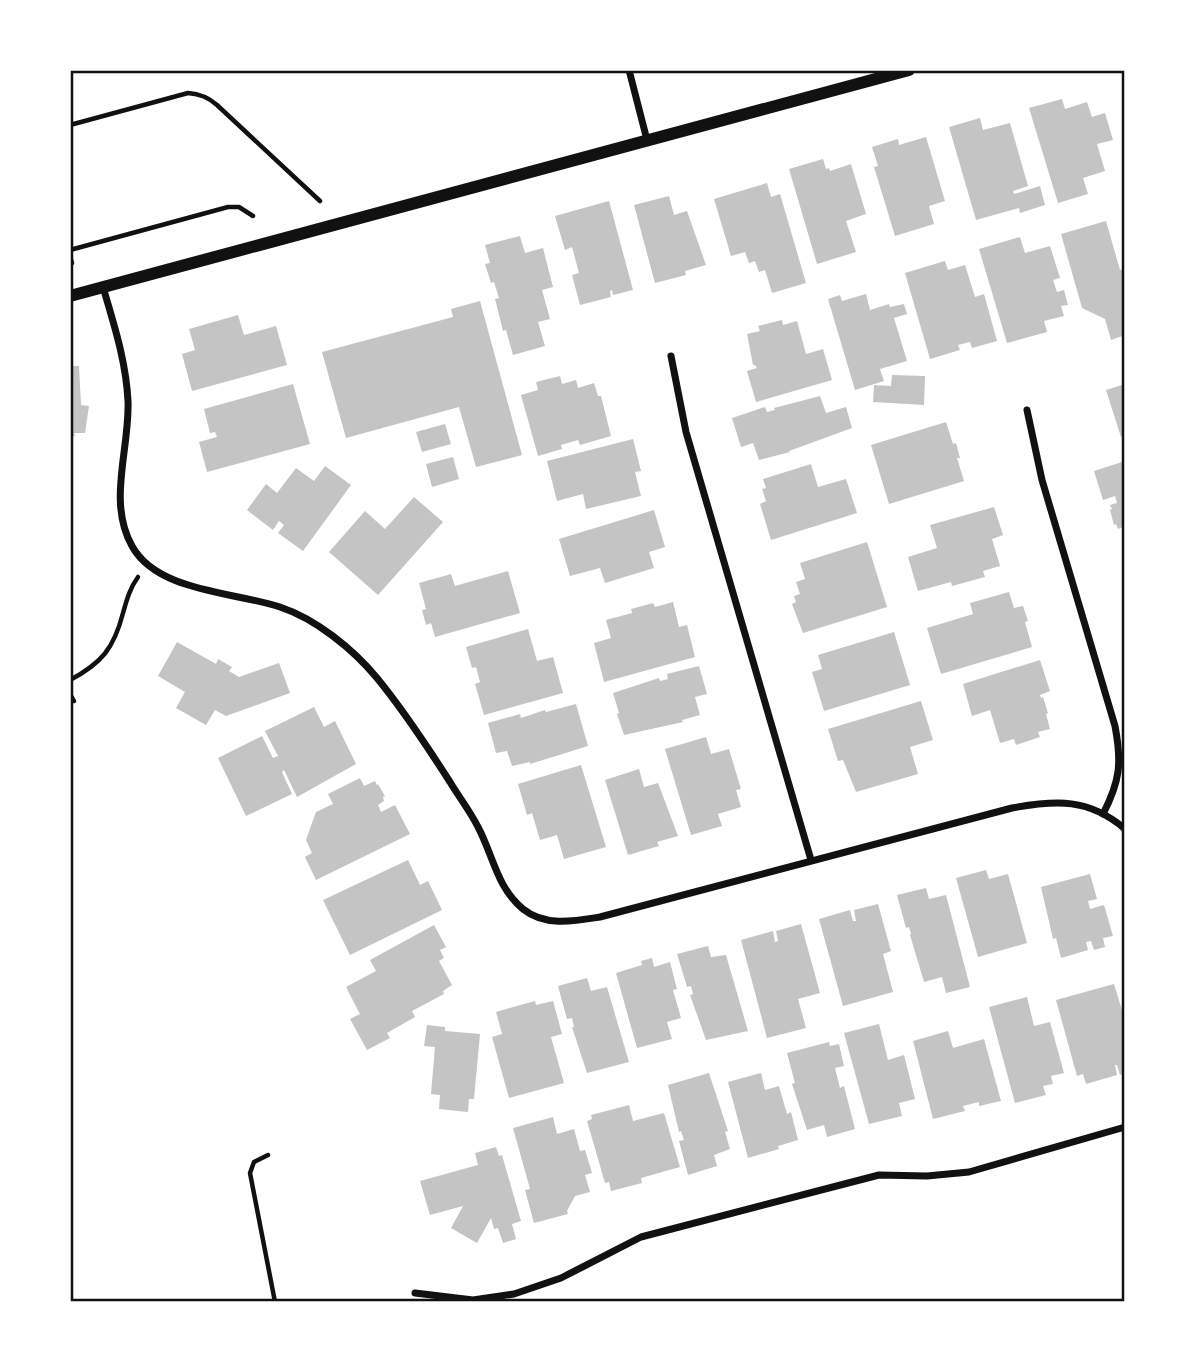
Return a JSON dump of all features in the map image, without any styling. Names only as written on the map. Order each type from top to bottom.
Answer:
[{"type":"street","points":[[629,70],[647,140]]},
{"type":"street","points":[[70,296],[909,70]]},
{"type":"street","points":[[103,287],[126,377],[128,405],[120,503],[123,526],[133,548],[148,566],[160,575],[281,607],[315,625],[347,648],[375,676],[415,727],[478,827],[498,876],[511,898],[525,911],[546,920],[580,920],[1012,808],[1047,802],[1071,802],[1103,814],[1125,829]]},
{"type":"street","points":[[671,356],[686,432],[811,860]]},
{"type":"street","points":[[1027,410],[1042,480],[1115,726],[1120,752],[1115,791],[1103,814]]},
{"type":"street","points":[[415,1293],[472,1300],[514,1293],[561,1278],[600,1256],[654,1233],[879,1175],[928,1176],[969,1172],[1125,1127]]},
{"type":"path","points":[[70,125],[188,93],[208,97],[320,201]]},
{"type":"path","points":[[70,250],[228,207],[239,207],[253,216]]},
{"type":"path","points":[[70,680],[92,668],[104,656],[121,622],[130,587],[148,566]]},
{"type":"path","points":[[70,694],[74,701]]},
{"type":"path","points":[[268,1155],[254,1162],[250,1173],[275,1302]]},
{"type":"building","points":[[1062,99],[1065,109],[1087,102],[1092,117],[1105,113],[1113,140],[1097,144],[1105,171],[1083,178],[1088,194],[1058,203],[1029,108]]},
{"type":"building","points":[[980,118],[983,130],[1010,123],[1028,186],[1013,191],[1014,194],[1040,186],[1045,205],[1020,213],[1019,208],[976,220],[949,127]]},
{"type":"building","points":[[926,137],[945,201],[929,206],[934,224],[895,236],[874,167],[878,166],[872,147],[898,139],[899,145]]},
{"type":"building","points":[[823,159],[826,169],[829,168],[830,171],[851,164],[866,214],[846,221],[856,252],[817,264],[789,169]]},
{"type":"building","points":[[767,183],[771,197],[780,194],[806,283],[772,293],[765,270],[759,272],[755,261],[749,263],[745,252],[731,256],[714,199]]},
{"type":"building","points":[[669,196],[674,215],[687,211],[706,265],[685,271],[686,275],[655,283],[634,205]]},
{"type":"building","points":[[609,201],[633,290],[613,295],[612,290],[611,297],[580,305],[572,275],[579,273],[572,247],[565,250],[555,216]]},
{"type":"building","points":[[1106,221],[1120,270],[1125,268],[1125,335],[1111,340],[1105,319],[1082,308],[1061,234]]},
{"type":"building","points":[[520,236],[525,253],[543,248],[553,287],[542,290],[550,319],[538,322],[545,346],[513,355],[506,330],[503,331],[495,299],[499,298],[485,264],[490,263],[485,245]]},
{"type":"building","points":[[1020,237],[1025,253],[1050,246],[1060,278],[1053,280],[1057,292],[1064,290],[1068,305],[1061,306],[1064,316],[1044,321],[1047,332],[1007,343],[979,249]]},
{"type":"building","points":[[945,261],[948,270],[965,265],[975,297],[984,294],[997,341],[972,348],[970,342],[958,345],[960,350],[930,359],[905,273]]},
{"type":"building","points":[[866,294],[870,310],[889,304],[890,307],[904,304],[907,314],[894,318],[907,361],[880,369],[884,381],[855,390],[828,299],[840,295],[842,301]]},
{"type":"building","points":[[480,301],[522,455],[476,467],[459,407],[346,438],[322,352],[453,317],[451,309]]},
{"type":"building","points":[[238,315],[244,335],[276,326],[287,365],[192,391],[182,354],[195,350],[189,329]]},
{"type":"building","points":[[782,320],[783,325],[797,321],[806,354],[823,349],[832,380],[756,402],[747,371],[757,368],[753,365],[747,334],[760,331],[758,326]]},
{"type":"building","points":[[70,366],[79,366],[81,405],[89,406],[85,433],[74,433],[75,436],[70,437]]},
{"type":"building","points":[[892,375],[925,376],[924,405],[873,402],[874,385],[891,386]]},
{"type":"building","points":[[560,376],[562,384],[576,380],[578,388],[594,383],[598,396],[601,396],[611,436],[580,445],[578,440],[561,445],[562,449],[538,456],[521,395],[538,390],[536,382]]},
{"type":"building","points":[[293,384],[310,444],[207,472],[199,442],[217,437],[215,432],[210,433],[204,409]]},
{"type":"building","points":[[1125,384],[1125,435],[1121,437],[1106,390]]},
{"type":"building","points":[[820,396],[826,413],[846,407],[852,428],[790,452],[759,460],[753,443],[741,447],[732,418],[765,407],[767,412],[775,410],[774,408]]},
{"type":"building","points":[[946,422],[953,444],[956,443],[960,458],[957,458],[964,481],[889,504],[871,445]]},
{"type":"building","points":[[445,424],[451,444],[422,452],[416,432]]},
{"type":"building","points":[[633,439],[641,471],[635,472],[641,496],[586,509],[583,494],[557,501],[547,461]]},
{"type":"building","points":[[453,457],[459,479],[432,487],[426,464]]},
{"type":"building","points":[[1125,461],[1125,526],[1118,529],[1116,524],[1114,525],[1110,510],[1110,505],[1117,503],[1115,496],[1103,500],[1094,471]]},
{"type":"building","points":[[811,464],[818,487],[846,479],[857,513],[771,540],[760,504],[766,501],[762,489],[766,488],[763,479]]},
{"type":"building","points":[[325,466],[351,485],[303,551],[278,533],[284,525],[279,521],[273,530],[247,510],[266,484],[277,493],[296,468],[314,481]]},
{"type":"building","points":[[414,497],[443,522],[378,595],[329,552],[365,511],[385,529]]},
{"type":"building","points":[[994,507],[1003,535],[992,539],[1000,566],[983,571],[985,577],[918,591],[908,557],[937,548],[930,525]]},
{"type":"building","points":[[654,510],[665,547],[649,552],[654,568],[605,583],[600,568],[570,576],[559,539]]},
{"type":"building","points":[[867,542],[887,607],[803,633],[792,604],[796,602],[794,596],[800,594],[796,582],[805,579],[800,563]]},
{"type":"building","points":[[508,571],[520,613],[435,637],[431,623],[426,625],[422,610],[426,609],[419,583],[451,574],[455,586]]},
{"type":"building","points":[[1009,592],[1014,608],[1023,606],[1032,647],[941,674],[927,628],[973,614],[970,603]]},
{"type":"building","points":[[673,602],[679,627],[687,625],[695,657],[604,682],[594,643],[611,638],[606,620],[632,613],[631,609],[653,603],[655,607]]},
{"type":"building","points":[[528,629],[537,661],[553,657],[563,693],[484,715],[475,684],[480,682],[476,667],[472,668],[466,647]]},
{"type":"building","points":[[894,632],[910,685],[824,711],[812,672],[822,669],[818,655]]},
{"type":"building","points":[[177,642],[216,664],[218,659],[232,667],[229,671],[239,677],[279,663],[290,693],[226,716],[215,710],[206,725],[176,708],[185,692],[158,676]]},
{"type":"building","points":[[1040,660],[1050,691],[1040,695],[1048,713],[1046,714],[1050,729],[1038,732],[1040,737],[1016,745],[1014,739],[1000,743],[990,710],[972,716],[963,684]]},
{"type":"building","points":[[699,666],[707,694],[695,697],[700,715],[682,720],[683,722],[624,735],[613,693],[659,678],[660,681],[668,679],[667,674]]},
{"type":"building","points":[[921,701],[933,740],[910,747],[918,774],[856,792],[843,760],[838,761],[828,729]]},
{"type":"building","points":[[576,704],[588,746],[530,764],[512,766],[507,751],[496,753],[488,723]]},
{"type":"building","points":[[314,707],[324,727],[335,721],[356,764],[297,797],[284,770],[282,772],[292,794],[246,816],[218,758],[262,736],[273,758],[278,756],[265,731]]},
{"type":"building","points":[[706,737],[711,754],[729,749],[741,789],[736,790],[741,807],[718,814],[722,826],[691,835],[665,749]]},
{"type":"building","points":[[581,765],[606,847],[564,859],[557,835],[540,840],[532,813],[527,815],[518,784]]},
{"type":"building","points":[[639,769],[644,787],[658,783],[678,836],[657,842],[659,846],[628,855],[605,780]]},
{"type":"building","points":[[360,778],[364,786],[375,781],[378,784],[385,796],[384,801],[378,805],[381,812],[395,805],[410,834],[316,880],[305,857],[312,853],[306,840],[316,812],[333,804],[328,794]]},
{"type":"building","points":[[408,860],[420,885],[428,881],[442,910],[350,955],[323,900]]},
{"type":"building","points":[[986,870],[989,879],[1008,874],[1027,943],[978,957],[956,878]]},
{"type":"building","points":[[1090,874],[1097,899],[1088,901],[1090,909],[1104,905],[1113,936],[1103,938],[1105,947],[1094,950],[1091,941],[1086,942],[1088,950],[1061,958],[1056,938],[1053,939],[1041,887]]},
{"type":"building","points":[[926,888],[929,899],[946,895],[970,987],[946,993],[942,977],[924,982],[897,895]]},
{"type":"building","points":[[878,904],[891,951],[883,954],[893,992],[843,1006],[819,919],[850,910],[853,921],[856,921],[854,910]]},
{"type":"building","points":[[801,924],[820,993],[798,999],[806,1028],[767,1038],[741,940],[773,931],[775,942],[778,941],[776,931]]},
{"type":"building","points":[[434,925],[446,947],[440,950],[444,958],[439,961],[452,985],[443,991],[444,994],[412,1011],[415,1017],[387,1033],[390,1038],[367,1050],[350,1019],[360,1014],[346,987],[376,971],[370,960]]},
{"type":"building","points":[[708,946],[711,957],[726,955],[748,1031],[706,1040],[690,995],[693,994],[691,986],[687,987],[677,954]]},
{"type":"building","points":[[652,958],[654,967],[670,962],[677,989],[673,990],[681,1018],[667,1022],[672,1039],[637,1048],[616,973],[642,965],[641,961]]},
{"type":"building","points":[[587,978],[591,991],[607,987],[629,1062],[587,1073],[572,1027],[572,1018],[567,1019],[558,986]]},
{"type":"building","points":[[1114,984],[1125,1020],[1125,1073],[1120,1075],[1115,1065],[1117,1075],[1086,1084],[1083,1074],[1077,1076],[1056,1000]]},
{"type":"building","points":[[1027,997],[1034,1026],[1050,1022],[1064,1073],[1051,1076],[1053,1084],[1043,1086],[1046,1095],[1015,1103],[989,1007]]},
{"type":"building","points":[[535,1001],[536,1005],[553,1001],[562,1034],[551,1037],[564,1083],[509,1098],[492,1037],[502,1034],[496,1012]]},
{"type":"building","points":[[879,1024],[888,1060],[904,1055],[915,1099],[899,1103],[902,1116],[869,1124],[844,1033]]},
{"type":"building","points":[[427,1025],[445,1027],[445,1031],[480,1034],[474,1099],[469,1099],[468,1112],[439,1109],[440,1095],[431,1094],[435,1047],[424,1046]]},
{"type":"building","points":[[948,1031],[953,1048],[984,1039],[1001,1101],[963,1106],[965,1111],[933,1119],[913,1041]]},
{"type":"building","points":[[829,1042],[830,1046],[839,1044],[844,1066],[835,1068],[840,1088],[844,1086],[855,1129],[827,1137],[824,1125],[807,1130],[792,1084],[795,1083],[787,1053]]},
{"type":"building","points":[[709,1073],[728,1131],[725,1132],[730,1149],[714,1155],[717,1166],[688,1175],[679,1141],[684,1140],[681,1131],[679,1132],[668,1085]]},
{"type":"building","points":[[761,1073],[765,1090],[779,1086],[787,1114],[791,1112],[798,1140],[748,1158],[728,1082]]},
{"type":"building","points":[[629,1105],[633,1121],[664,1113],[680,1167],[641,1178],[642,1183],[611,1191],[609,1182],[605,1183],[587,1121],[592,1119],[591,1115]]},
{"type":"building","points":[[553,1117],[557,1134],[574,1129],[580,1151],[585,1150],[592,1173],[585,1175],[590,1192],[575,1196],[568,1214],[534,1223],[525,1190],[530,1189],[513,1128]]},
{"type":"building","points":[[496,1147],[499,1156],[502,1155],[521,1221],[512,1224],[516,1239],[503,1243],[491,1218],[477,1243],[451,1228],[463,1206],[430,1215],[420,1181],[478,1165],[475,1153]]}]
